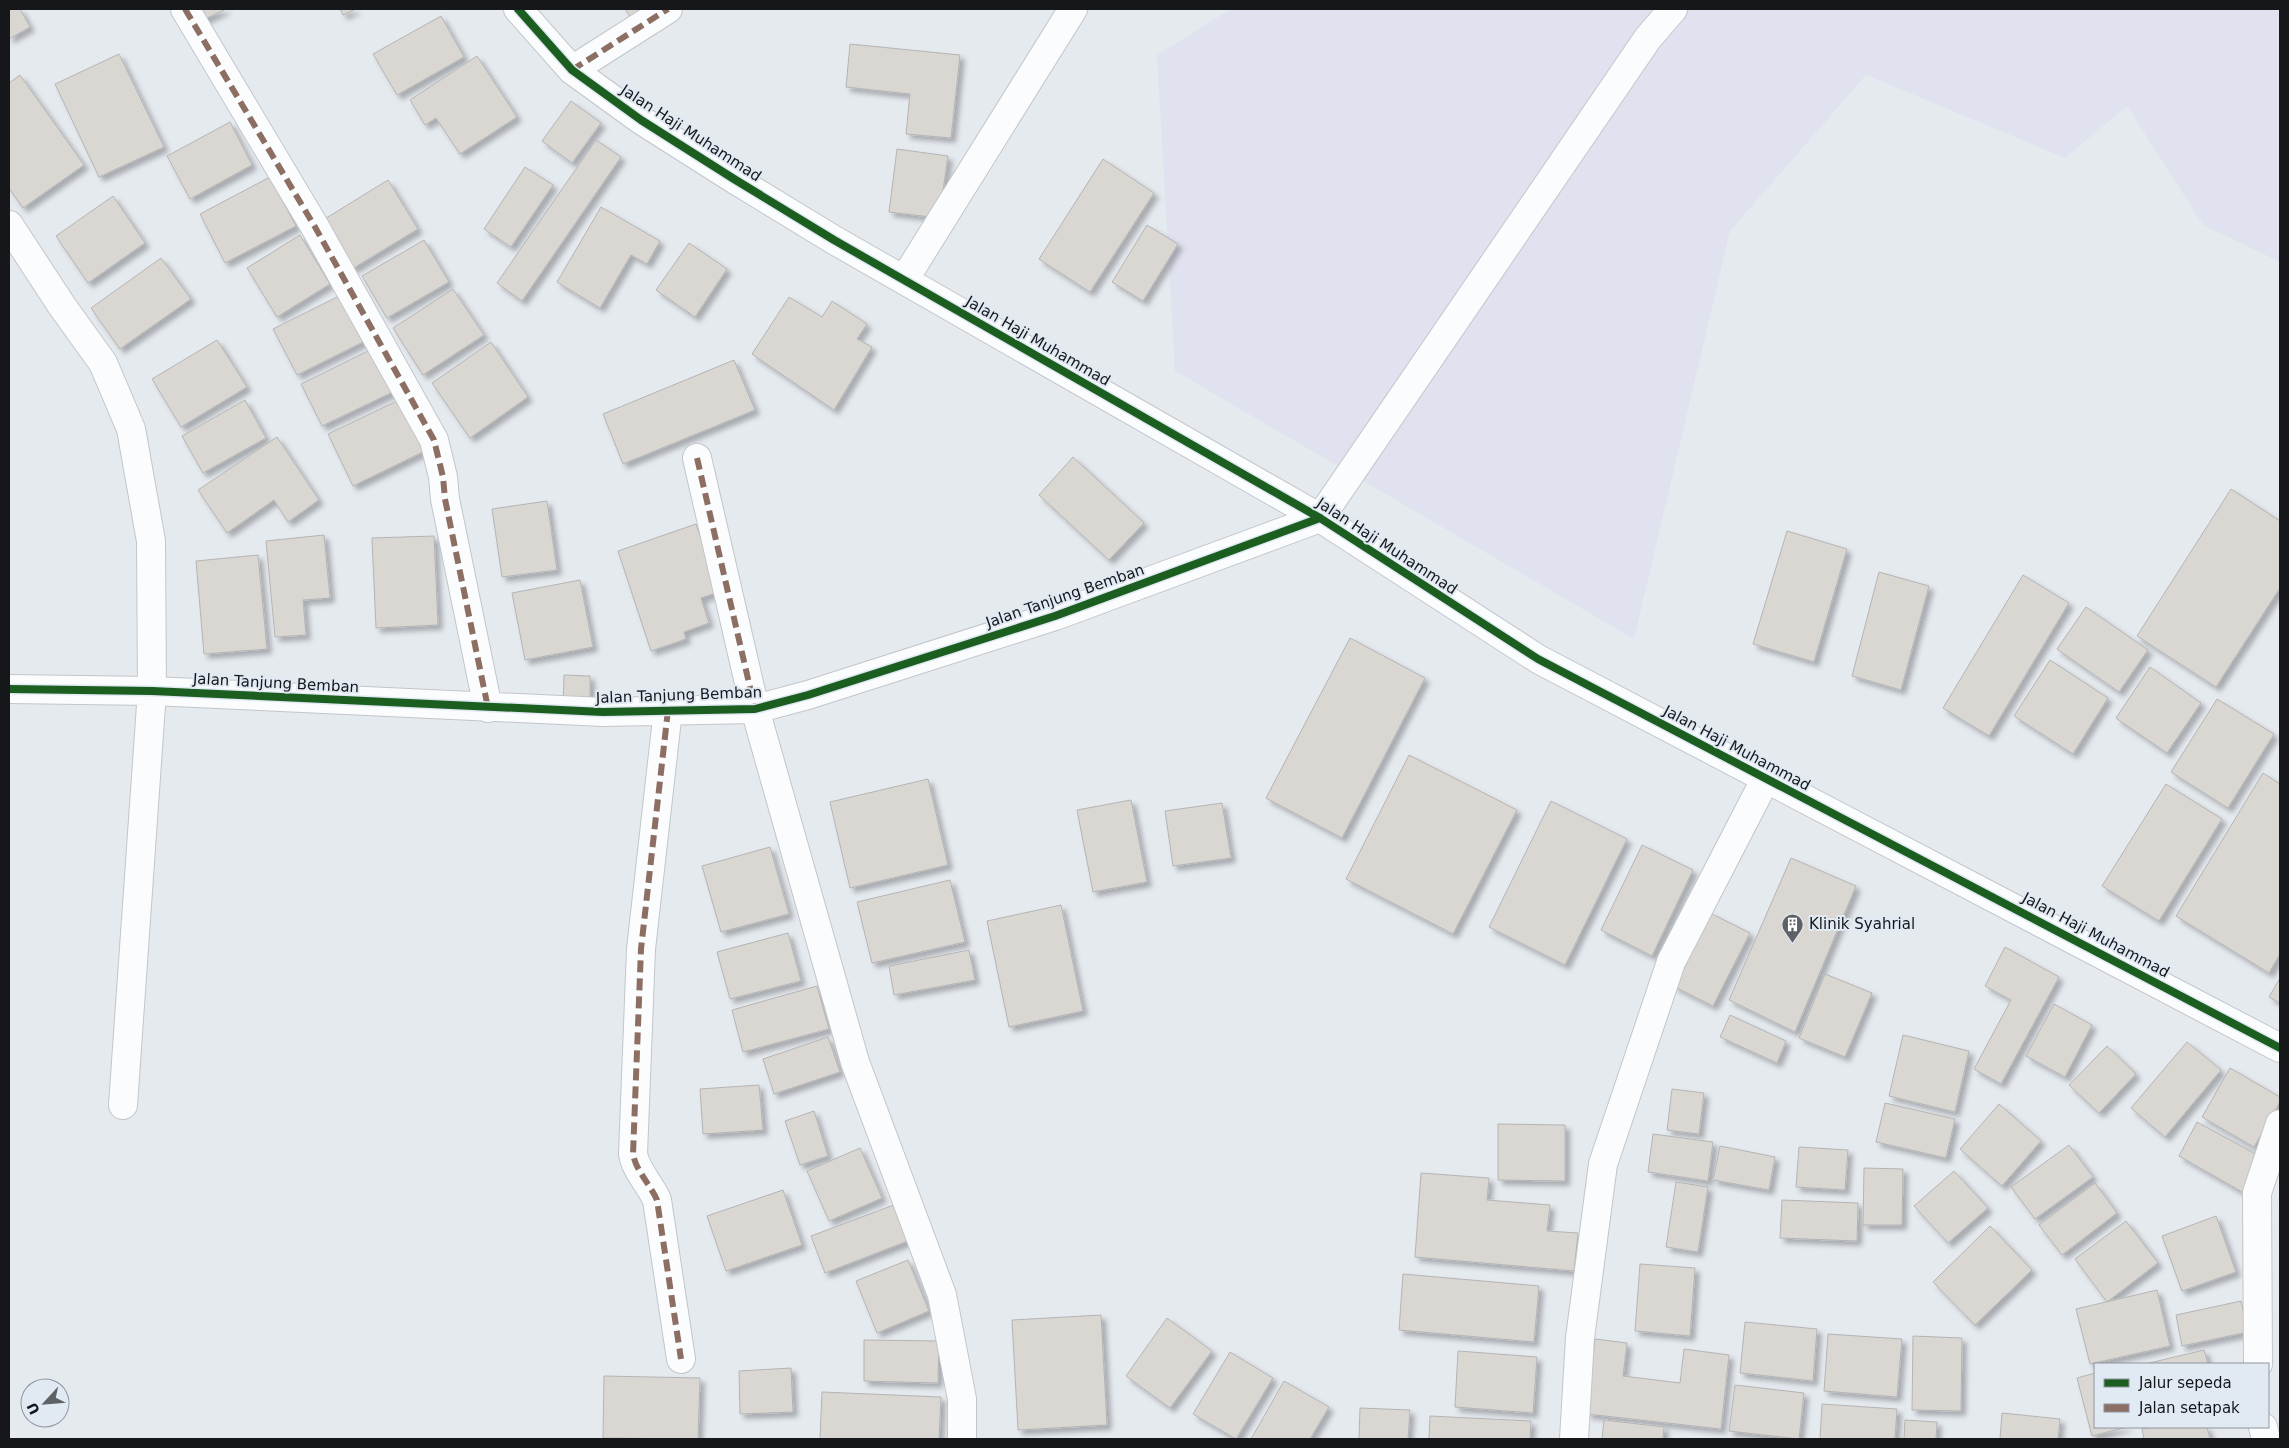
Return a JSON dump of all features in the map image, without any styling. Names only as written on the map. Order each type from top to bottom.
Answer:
[{"type":"street","points":[[185,9],[315,227],[434,440],[444,477],[446,499],[488,708]]},
{"type":"street","name":"Jalan Haji Muhammad","points":[[518,9],[572,70],[642,120],[726,174],[834,240],[1320,518],[1538,659],[2280,1048]]},
{"type":"street","points":[[572,70],[668,9]]},
{"type":"street","points":[[904,280],[1073,9]]},
{"type":"street","points":[[1320,518],[1648,38],[1673,9]]},
{"type":"street","points":[[9,225],[62,306],[103,363],[131,429],[151,541],[152,690],[123,1105]]},
{"type":"street","points":[[697,458],[755,709],[855,1062],[942,1295],[962,1399],[962,1439]]},
{"type":"street","name":"Jalan Tanjung Bemban","points":[[9,689],[152,690],[488,708],[603,712],[755,709],[808,695],[1055,616],[1320,518]]},
{"type":"street","points":[[668,710],[641,949],[633,1154],[637,1168],[652,1186],[658,1200],[681,1359]]},
{"type":"street","points":[[1574,1439],[1580,1338],[1602,1164],[1672,962],[1766,778]]},
{"type":"street","points":[[2258,1363],[2257,1193],[2280,1124]]},
{"type":"shaded area","points":[[1231,9],[2280,9],[2280,262],[2203,225],[2127,106],[2065,158],[1866,75],[1730,231],[1634,639],[1175,371],[1157,55]]},
{"type":"building","points":[[9,9],[20,9],[30,27],[9,39]]},
{"type":"building","points":[[190,9],[226,9],[197,23]]},
{"type":"building","points":[[340,9],[356,9],[343,15]]},
{"type":"building","points":[[625,9],[652,9],[633,21]]},
{"type":"building","points":[[441,16],[464,57],[397,95],[373,54]]},
{"type":"building","points":[[850,44],[960,55],[951,138],[906,134],[910,94],[846,87]]},
{"type":"building","points":[[119,54],[164,147],[99,177],[55,84]]},
{"type":"building","points":[[477,56],[517,117],[460,154],[436,118],[425,125],[410,100]]},
{"type":"building","points":[[20,75],[84,165],[23,208],[9,188],[9,83]]},
{"type":"building","points":[[571,101],[601,123],[572,163],[542,141]]},
{"type":"building","points":[[230,122],[252,165],[190,199],[167,156]]},
{"type":"building","points":[[596,140],[621,157],[522,301],[497,283]]},
{"type":"building","points":[[897,149],[948,156],[939,218],[889,212]]},
{"type":"building","points":[[1103,159],[1154,193],[1090,292],[1039,259]]},
{"type":"building","points":[[525,167],[553,185],[511,247],[484,229]]},
{"type":"building","points":[[270,177],[296,226],[225,263],[200,214]]},
{"type":"building","points":[[388,180],[418,229],[352,269],[323,220]]},
{"type":"building","points":[[113,196],[145,243],[88,283],[56,236]]},
{"type":"building","points":[[601,207],[660,241],[647,264],[631,255],[600,308],[557,282]]},
{"type":"building","points":[[1147,225],[1178,244],[1143,301],[1112,282]]},
{"type":"building","points":[[300,235],[330,284],[277,317],[247,268]]},
{"type":"building","points":[[424,240],[449,282],[387,318],[362,276]]},
{"type":"building","points":[[689,243],[727,269],[695,317],[656,290]]},
{"type":"building","points":[[161,258],[191,299],[120,349],[91,308]]},
{"type":"building","points":[[453,289],[484,335],[423,375],[393,328]]},
{"type":"building","points":[[343,294],[367,340],[297,375],[273,329]]},
{"type":"building","points":[[789,297],[822,317],[832,301],[867,324],[857,339],[872,347],[834,410],[752,354]]},
{"type":"building","points":[[217,340],[247,387],[181,427],[152,379]]},
{"type":"building","points":[[491,342],[528,397],[470,438],[432,383]]},
{"type":"building","points":[[376,347],[397,390],[322,426],[301,384]]},
{"type":"building","points":[[734,360],[755,410],[623,464],[603,414]]},
{"type":"building","points":[[401,399],[427,450],[353,486],[328,434]]},
{"type":"building","points":[[245,400],[266,438],[203,473],[182,436]]},
{"type":"building","points":[[277,437],[319,500],[288,522],[274,500],[227,533],[198,490]]},
{"type":"building","points":[[1073,457],[1144,523],[1109,560],[1039,495]]},
{"type":"building","points":[[2231,489],[2280,521],[2280,588],[2216,687],[2137,636]]},
{"type":"building","points":[[547,501],[557,570],[502,577],[492,509]]},
{"type":"building","points":[[696,524],[719,592],[701,598],[709,623],[684,632],[686,639],[651,651],[618,551]]},
{"type":"building","points":[[1787,531],[1847,549],[1814,662],[1753,644]]},
{"type":"building","points":[[324,535],[330,598],[303,600],[306,635],[275,637],[266,541]]},
{"type":"building","points":[[434,536],[438,625],[376,628],[372,538]]},
{"type":"building","points":[[258,555],[267,649],[204,654],[196,561]]},
{"type":"building","points":[[1879,572],[1929,586],[1901,690],[1852,676]]},
{"type":"building","points":[[2023,575],[2069,603],[1989,736],[1943,708]]},
{"type":"building","points":[[580,580],[593,647],[525,660],[512,593]]},
{"type":"building","points":[[2086,607],[2148,650],[2119,692],[2057,649]]},
{"type":"building","points":[[1350,638],[1425,678],[1342,838],[1266,798]]},
{"type":"building","points":[[2050,660],[2108,698],[2073,754],[2014,716]]},
{"type":"building","points":[[2150,667],[2201,703],[2167,753],[2116,718]]},
{"type":"building","points":[[564,675],[590,676],[590,709],[563,709]]},
{"type":"building","points":[[2217,699],[2274,734],[2228,808],[2171,772]]},
{"type":"building","points":[[1409,755],[1517,810],[1453,934],[1346,879]]},
{"type":"building","points":[[2263,773],[2280,784],[2280,954],[2269,973],[2176,916]]},
{"type":"building","points":[[928,779],[948,865],[850,888],[830,802]]},
{"type":"building","points":[[2166,784],[2222,819],[2159,921],[2102,886]]},
{"type":"building","points":[[1131,800],[1147,882],[1093,892],[1077,810]]},
{"type":"building","points":[[1551,801],[1627,839],[1565,965],[1489,927]]},
{"type":"building","points":[[1222,803],[1231,858],[1173,866],[1165,811]]},
{"type":"building","points":[[1642,845],[1693,870],[1652,956],[1601,930]]},
{"type":"building","points":[[770,847],[789,914],[721,932],[702,866]]},
{"type":"building","name":"Klinik Syahrial","points":[[1791,858],[1856,886],[1795,1032],[1729,1000]]},
{"type":"building","points":[[950,880],[965,942],[872,963],[857,902]]},
{"type":"building","points":[[1061,905],[1083,1011],[1009,1027],[987,921]]},
{"type":"building","points":[[1710,913],[1750,933],[1713,1006],[1673,986]]},
{"type":"building","points":[[788,933],[801,981],[730,999],[717,952]]},
{"type":"building","points":[[2005,947],[2059,977],[2001,1084],[1974,1069],[2011,1000],[1985,986]]},
{"type":"building","points":[[969,950],[975,980],[894,995],[889,966]]},
{"type":"building","points":[[1825,974],[1872,993],[1845,1057],[1799,1038]]},
{"type":"building","points":[[2280,978],[2280,1003],[2269,997]]},
{"type":"building","points":[[817,986],[829,1029],[743,1052],[732,1010]]},
{"type":"building","points":[[2054,1004],[2092,1025],[2065,1077],[2026,1056]]},
{"type":"building","points":[[1730,1015],[1786,1041],[1777,1063],[1720,1037]]},
{"type":"building","points":[[1903,1035],[1969,1051],[1955,1112],[1889,1096]]},
{"type":"building","points":[[828,1037],[840,1072],[774,1094],[763,1059]]},
{"type":"building","points":[[2187,1042],[2221,1070],[2165,1137],[2131,1108]]},
{"type":"building","points":[[2107,1046],[2136,1074],[2099,1113],[2069,1085]]},
{"type":"building","points":[[2230,1068],[2280,1097],[2280,1102],[2254,1147],[2202,1117]]},
{"type":"building","points":[[759,1085],[763,1130],[703,1134],[700,1089]]},
{"type":"building","points":[[1672,1089],[1704,1093],[1699,1134],[1667,1130]]},
{"type":"building","points":[[1885,1103],[1955,1119],[1946,1158],[1876,1142]]},
{"type":"building","points":[[1999,1104],[2041,1141],[2002,1186],[1960,1149]]},
{"type":"building","points":[[814,1111],[828,1156],[800,1165],[785,1121]]},
{"type":"building","points":[[2197,1122],[2263,1158],[2244,1193],[2179,1156]]},
{"type":"building","points":[[1498,1124],[1565,1125],[1565,1181],[1498,1180]]},
{"type":"building","points":[[1653,1134],[1713,1142],[1708,1181],[1648,1172]]},
{"type":"building","points":[[2069,1145],[2093,1177],[2035,1219],[2011,1187]]},
{"type":"building","points":[[1720,1146],[1775,1157],[1769,1190],[1713,1180]]},
{"type":"building","points":[[1799,1147],[1848,1150],[1845,1190],[1796,1187]]},
{"type":"building","points":[[860,1148],[882,1198],[829,1221],[807,1171]]},
{"type":"building","points":[[1864,1168],[1903,1169],[1902,1225],[1863,1225]]},
{"type":"building","points":[[1954,1171],[1988,1208],[1948,1243],[1914,1206]]},
{"type":"building","points":[[1421,1173],[1489,1178],[1487,1200],[1550,1205],[1547,1231],[1578,1233],[1574,1271],[1415,1257]]},
{"type":"building","points":[[1676,1182],[1708,1187],[1698,1252],[1666,1247]]},
{"type":"building","points":[[2095,1183],[2117,1213],[2062,1255],[2039,1225]]},
{"type":"building","points":[[783,1190],[802,1245],[726,1271],[707,1216]]},
{"type":"building","points":[[1782,1200],[1858,1203],[1857,1241],[1780,1238]]},
{"type":"building","points":[[899,1203],[913,1239],[825,1273],[811,1236]]},
{"type":"building","points":[[2216,1216],[2236,1272],[2182,1291],[2162,1236]]},
{"type":"building","points":[[2126,1221],[2158,1263],[2107,1302],[2075,1259]]},
{"type":"building","points":[[1990,1226],[2032,1270],[1975,1325],[1933,1282]]},
{"type":"building","points":[[908,1260],[929,1311],[877,1333],[856,1281]]},
{"type":"building","points":[[1640,1264],[1695,1268],[1690,1336],[1635,1331]]},
{"type":"building","points":[[1403,1274],[1539,1286],[1534,1342],[1399,1330]]},
{"type":"building","points":[[2157,1290],[2170,1346],[2090,1364],[2076,1309]]},
{"type":"building","points":[[2241,1301],[2248,1332],[2182,1346],[2176,1315]]},
{"type":"building","points":[[1101,1315],[1107,1425],[1018,1430],[1012,1320]]},
{"type":"building","points":[[1167,1318],[1212,1351],[1170,1408],[1126,1376]]},
{"type":"building","points":[[1745,1322],[1817,1329],[1813,1381],[1740,1373]]},
{"type":"building","points":[[1828,1334],[1902,1339],[1897,1397],[1824,1391]]},
{"type":"building","points":[[1913,1336],[1962,1338],[1961,1411],[1912,1410]]},
{"type":"building","points":[[1595,1339],[1627,1343],[1623,1376],[1680,1383],[1684,1349],[1729,1355],[1721,1429],[1587,1414]]},
{"type":"building","points":[[864,1340],[939,1341],[938,1383],[864,1381]]},
{"type":"building","points":[[2204,1350],[2208,1363],[2149,1363]]},
{"type":"building","points":[[1458,1351],[1537,1357],[1533,1413],[1455,1407]]},
{"type":"building","points":[[1230,1352],[1273,1378],[1236,1439],[1193,1414]]},
{"type":"building","points":[[791,1368],[793,1412],[740,1414],[739,1371]]},
{"type":"building","points":[[2094,1373],[2094,1428],[2123,1428],[2092,1436],[2077,1378]]},
{"type":"building","points":[[604,1376],[700,1378],[698,1439],[603,1438]]},
{"type":"building","points":[[1284,1381],[1329,1407],[1310,1439],[1251,1439]]},
{"type":"building","points":[[1735,1385],[1804,1393],[1799,1439],[1729,1431]]},
{"type":"building","points":[[822,1392],[941,1397],[939,1439],[820,1439]]},
{"type":"building","points":[[1822,1404],[1897,1409],[1895,1439],[1820,1439]]},
{"type":"building","points":[[1360,1408],[1410,1410],[1408,1439],[1359,1439]]},
{"type":"building","points":[[2002,1413],[2060,1419],[2058,1439],[2000,1439]]},
{"type":"building","points":[[1430,1416],[1531,1421],[1530,1439],[1429,1439]]},
{"type":"building","points":[[1604,1420],[1664,1427],[1663,1439],[1602,1439]]},
{"type":"building","points":[[1905,1420],[1937,1422],[1936,1439],[1904,1439]]},
{"type":"building","points":[[2207,1428],[2210,1439],[2144,1439],[2142,1429]]},
{"type":"marked path","points":[[185,9],[315,227],[434,440],[443,477],[445,499],[488,708]]},
{"type":"marked path","points":[[572,70],[668,9]]},
{"type":"marked path","points":[[697,458],[755,709]]},
{"type":"marked path","points":[[668,710],[641,949],[633,1154],[637,1166],[657,1200],[681,1359]]},
{"type":"cycle path","points":[[518,9],[572,70],[641,120],[834,240],[1320,518],[1538,659],[2280,1048]]},
{"type":"cycle path","points":[[9,689],[152,691],[603,712],[755,709],[808,695],[1055,616],[1320,518]]},
{"type":"place","name":"Klinik Syahrial","points":[[1793,943]]}]
